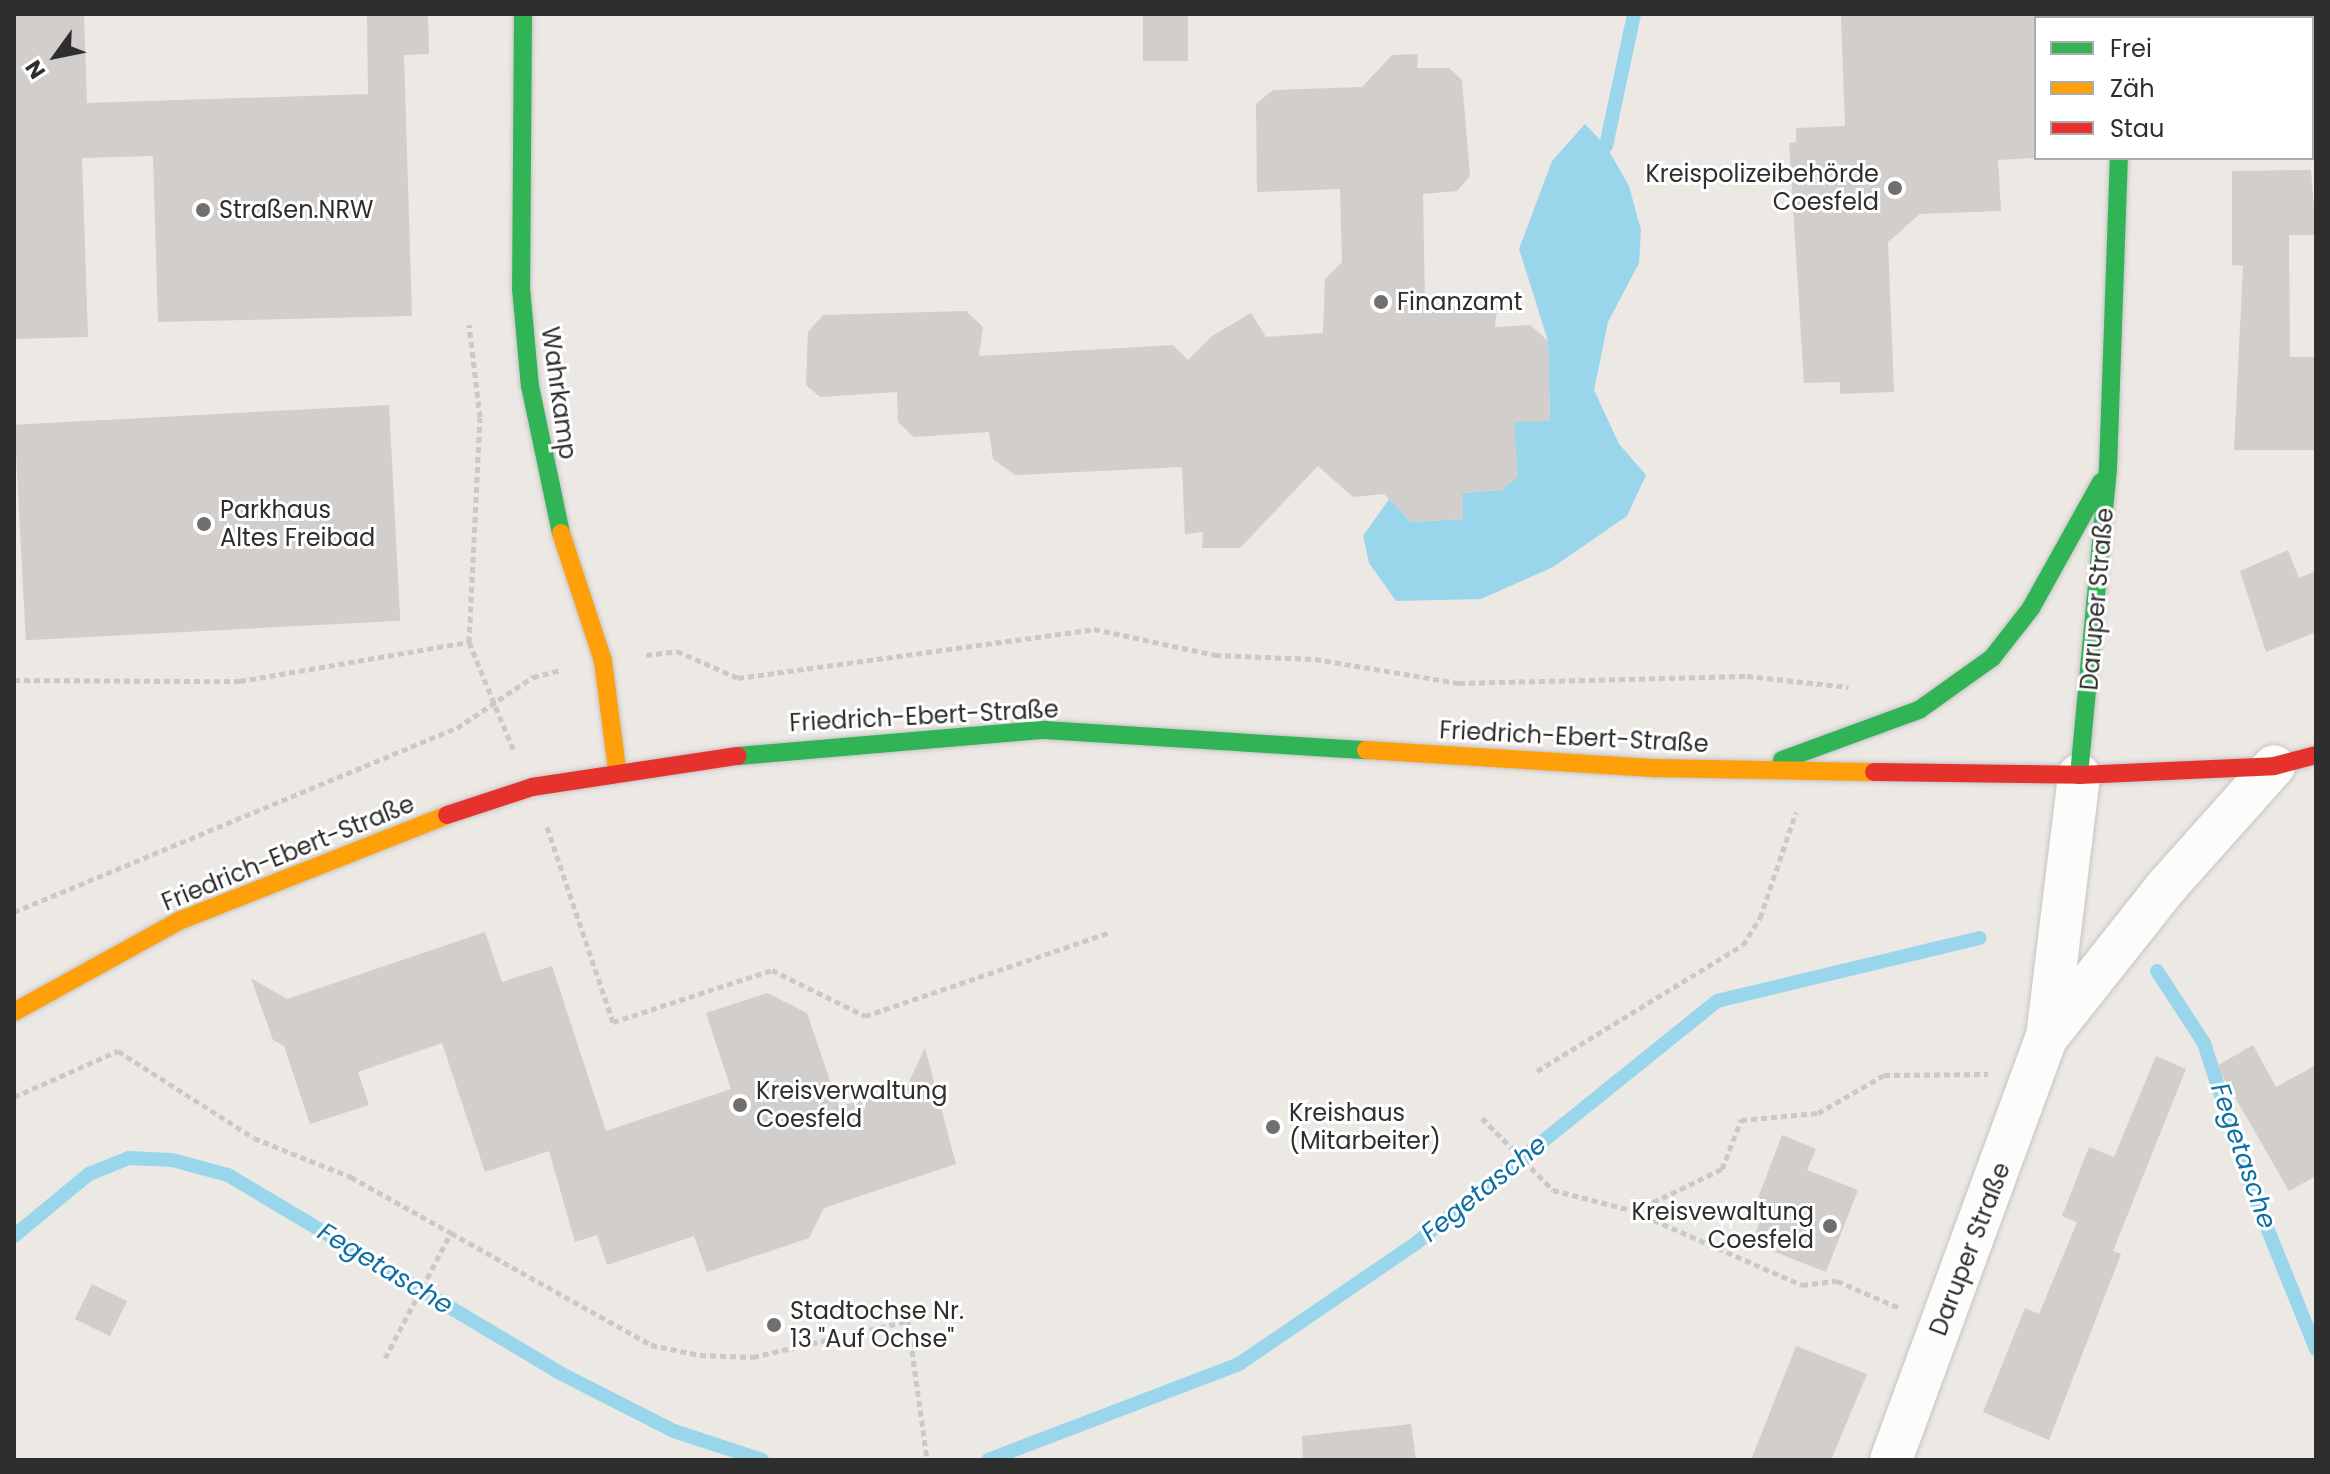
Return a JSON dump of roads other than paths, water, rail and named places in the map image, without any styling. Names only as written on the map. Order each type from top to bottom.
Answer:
[{"type":"street","name":"Wahrkamp","points":[[523,14],[521,288],[530,386],[558,524],[603,661],[617,769]]},
{"type":"street","name":"Daruper Straße","points":[[1891,1460],[2047,1037],[2079,775],[2108,469],[2119,160]]},
{"type":"street","points":[[1762,768],[1919,710],[1992,658],[2031,608],[2108,469]]},
{"type":"street","name":"Friedrich-Ebert-Straße","points":[[14,1012],[232,896],[532,787],[617,769],[794,747],[1044,730],[1656,768],[2079,775],[2274,766],[2316,755]]},
{"type":"street","name":"Daruper Straße","points":[[2047,1037],[2166,887],[2274,766]]},
{"type":"water","points":[[1585,124],[1606,146],[1629,186],[1641,230],[1639,263],[1608,322],[1594,390],[1619,444],[1646,475],[1627,516],[1553,567],[1481,599],[1396,601],[1369,563],[1363,536],[1394,492],[1394,504],[1411,522],[1463,519],[1462,493],[1502,490],[1517,476],[1509,422],[1550,420],[1548,341],[1519,249],[1552,161]]},
{"type":"waterway","points":[[1606,146],[1634,14]]},
{"type":"waterway","name":"Fegetasche","points":[[988,1460],[1239,1364],[1415,1244],[1717,1001],[1980,938]]},
{"type":"waterway","name":"Fegetasche","points":[[2157,971],[2204,1043],[2251,1188],[2316,1349]]},
{"type":"waterway","name":"Fegetasche","points":[[14,1236],[89,1174],[129,1158],[172,1160],[228,1175],[558,1372],[674,1431],[762,1460]]},
{"type":"place","name":"Kreispolizeibehörde Coesfeld","points":[[1895,188]]},
{"type":"place","name":"Straßen.NRW","points":[[203,210]]},
{"type":"place","name":"Finanzamt","points":[[1381,302]]},
{"type":"place","name":"Parkhaus Altes Freibad","points":[[204,524]]},
{"type":"place","name":"Kreisverwaltung Coesfeld","points":[[740,1105]]},
{"type":"place","name":"Kreishaus (Mitarbeiter)","points":[[1273,1127]]},
{"type":"place","name":"Kreisvewaltung Coesfeld","points":[[1830,1226]]},
{"type":"place","name":"Stadtochse Nr. 13 \"Auf Ochse\"","points":[[774,1325]]}]
